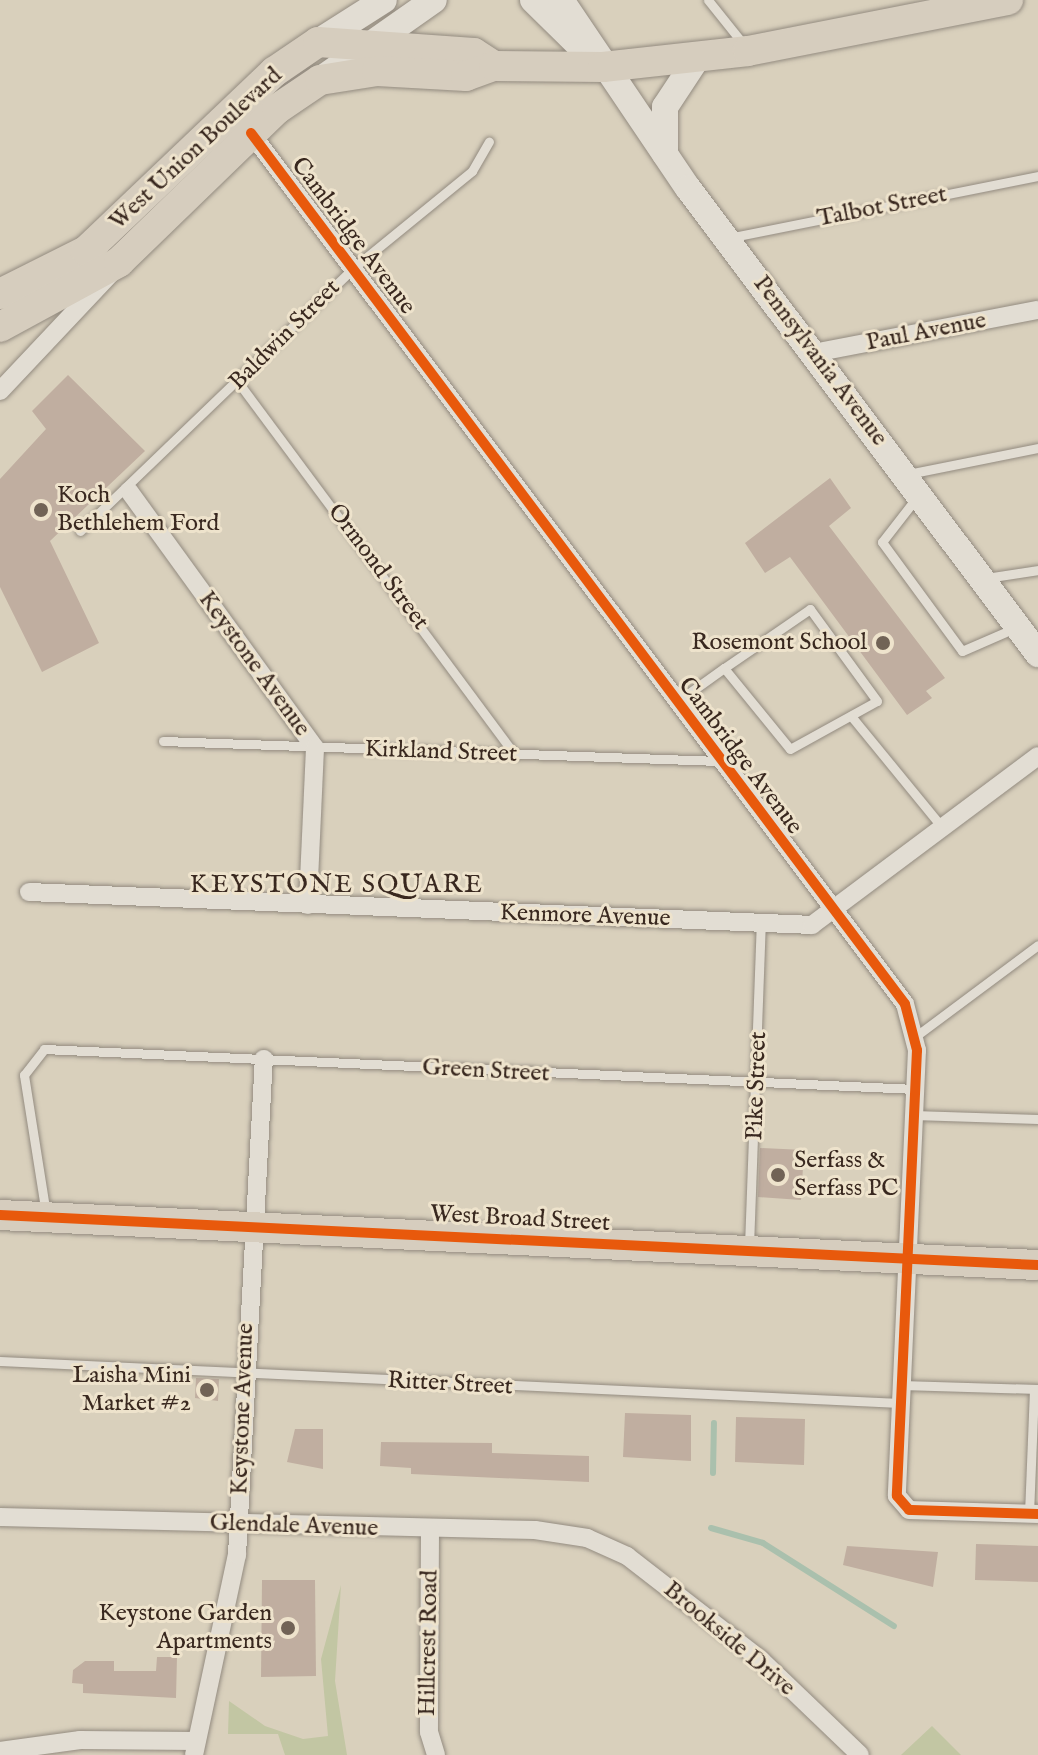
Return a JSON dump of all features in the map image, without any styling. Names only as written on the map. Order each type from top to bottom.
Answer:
[{"type":"main road","name":"West Union Boulevard","points":[[0,327],[119,262],[251,133],[320,80],[377,71],[466,76],[494,66],[603,67],[698,57],[748,51],[1008,0]]},
{"type":"main road","name":"West Union Boulevard","points":[[0,294],[86,251],[264,81],[318,42],[367,43],[474,53],[494,66]]},
{"type":"main road","name":"West Broad Street","points":[[0,1215],[1038,1265]]},
{"type":"street","points":[[318,42],[384,0]]},
{"type":"street","points":[[320,80],[367,43],[434,0]]},
{"type":"street","name":"Pennsylvania Avenue","points":[[533,0],[603,67]]},
{"type":"street","name":"Pennsylvania Avenue","points":[[561,0],[603,67],[665,154],[1038,654]]},
{"type":"street","points":[[665,154],[665,107],[698,57]]},
{"type":"street","name":"Cambridge Avenue","points":[[251,133],[675,703],[905,1004],[916,1036],[897,1496],[909,1510],[1034,1514]]},
{"type":"street","points":[[0,391],[119,262]]},
{"type":"street","name":"Paul Avenue","points":[[814,353],[1038,310]]},
{"type":"street","name":"Keystone Avenue","points":[[129,491],[315,748],[308,905]]},
{"type":"street","name":"Kenmore Avenue","points":[[29,892],[812,925],[1038,756]]},
{"type":"street","name":"Keystone Avenue","points":[[195,1748],[231,1604],[239,1525],[250,1226],[264,1059]]},
{"type":"street","name":"Glendale Avenue","points":[[0,1517],[587,1538]]},
{"type":"street","name":"Hillcrest Road","points":[[430,1530],[429,1732],[436,1755]]},
{"type":"street","name":"Brookside Drive","points":[[587,1538],[627,1556],[761,1660],[860,1755]]},
{"type":"street","points":[[0,1751],[80,1740],[195,1748]]},
{"type":"lane","points":[[708,0],[748,51]]},
{"type":"lane","name":"Baldwin Street","points":[[80,531],[129,491],[352,269],[442,200],[472,171],[489,141]]},
{"type":"lane","name":"Talbot Street","points":[[727,238],[1038,176]]},
{"type":"lane","name":"Ormond Street","points":[[238,382],[515,755]]},
{"type":"lane","points":[[1018,627],[962,651],[882,542],[912,485],[1038,448]]},
{"type":"lane","points":[[982,579],[1038,570]]},
{"type":"lane","points":[[675,703],[724,668],[810,609],[877,701],[851,716],[831,720],[790,749],[724,668]]},
{"type":"lane","points":[[851,716],[942,827]]},
{"type":"lane","name":"Kirkland Street","points":[[163,741],[720,761]]},
{"type":"lane","name":"Pike Street","points":[[749,1250],[758,1084],[761,923]]},
{"type":"lane","points":[[916,1036],[1038,945]]},
{"type":"lane","name":"Green Street","points":[[47,1217],[24,1075],[34,1054],[56,1048],[758,1084],[915,1089]]},
{"type":"lane","points":[[913,1115],[1038,1119]]},
{"type":"lane","name":"Ritter Street","points":[[0,1361],[901,1394],[1036,1389]]},
{"type":"lane","points":[[1034,1514],[1036,1389]]},
{"type":"green space","points":[[341,1585],[335,1681],[347,1755],[285,1755],[278,1734],[228,1734],[229,1701],[265,1726],[303,1739],[328,1736],[321,1659]]},
{"type":"green space","points":[[932,1726],[961,1755],[901,1755]]},
{"type":"building","name":"Koch Bethlehem Ford","points":[[68,375],[145,451],[50,541],[99,643],[42,672],[0,587],[0,479],[46,429],[32,411]]},
{"type":"building","points":[[830,478],[851,508],[829,526],[945,678],[926,691],[932,698],[907,715],[790,557],[765,573],[745,543]]},
{"type":"building","points":[[760,1148],[804,1150],[801,1200],[758,1197]]},
{"type":"building","points":[[196,1378],[219,1379],[218,1401],[195,1398]]},
{"type":"building","points":[[625,1413],[691,1415],[691,1461],[623,1457]]},
{"type":"building","points":[[736,1417],[805,1419],[804,1465],[735,1462]]},
{"type":"building","points":[[295,1429],[323,1429],[323,1469],[287,1462]]},
{"type":"building","points":[[381,1442],[492,1443],[492,1453],[589,1456],[589,1482],[411,1474],[411,1468],[380,1466]]},
{"type":"building","points":[[976,1544],[1038,1546],[1038,1582],[975,1580]]},
{"type":"building","points":[[847,1546],[938,1552],[933,1587],[843,1565]]},
{"type":"building","name":"Keystone Garden Apartments","points":[[262,1580],[315,1580],[316,1676],[261,1677]]},
{"type":"building","points":[[157,1657],[177,1657],[176,1698],[83,1693],[83,1684],[72,1683],[73,1670],[85,1661],[114,1661],[114,1671],[156,1671]]},
{"type":"waterway","points":[[713,1473],[714,1423]]},
{"type":"waterway","points":[[711,1528],[763,1543],[894,1626]]},
{"type":"cycle path","points":[[251,133],[905,1004],[917,1050],[897,1496],[909,1510],[1038,1514]]},
{"type":"cycle path","points":[[0,1215],[1038,1265]]},
{"type":"place","name":"Koch Bethlehem Ford","points":[[41,510]]},
{"type":"place","name":"Rosemont School","points":[[883,643]]},
{"type":"place","name":"Serfass & Serfass PC","points":[[778,1175]]},
{"type":"place","name":"Laisha Mini Market #2","points":[[207,1390]]},
{"type":"place","name":"Keystone Garden Apartments","points":[[288,1628]]},
{"type":"district","name":"KEYSTONE SQUARE","points":[[337,885]]}]
